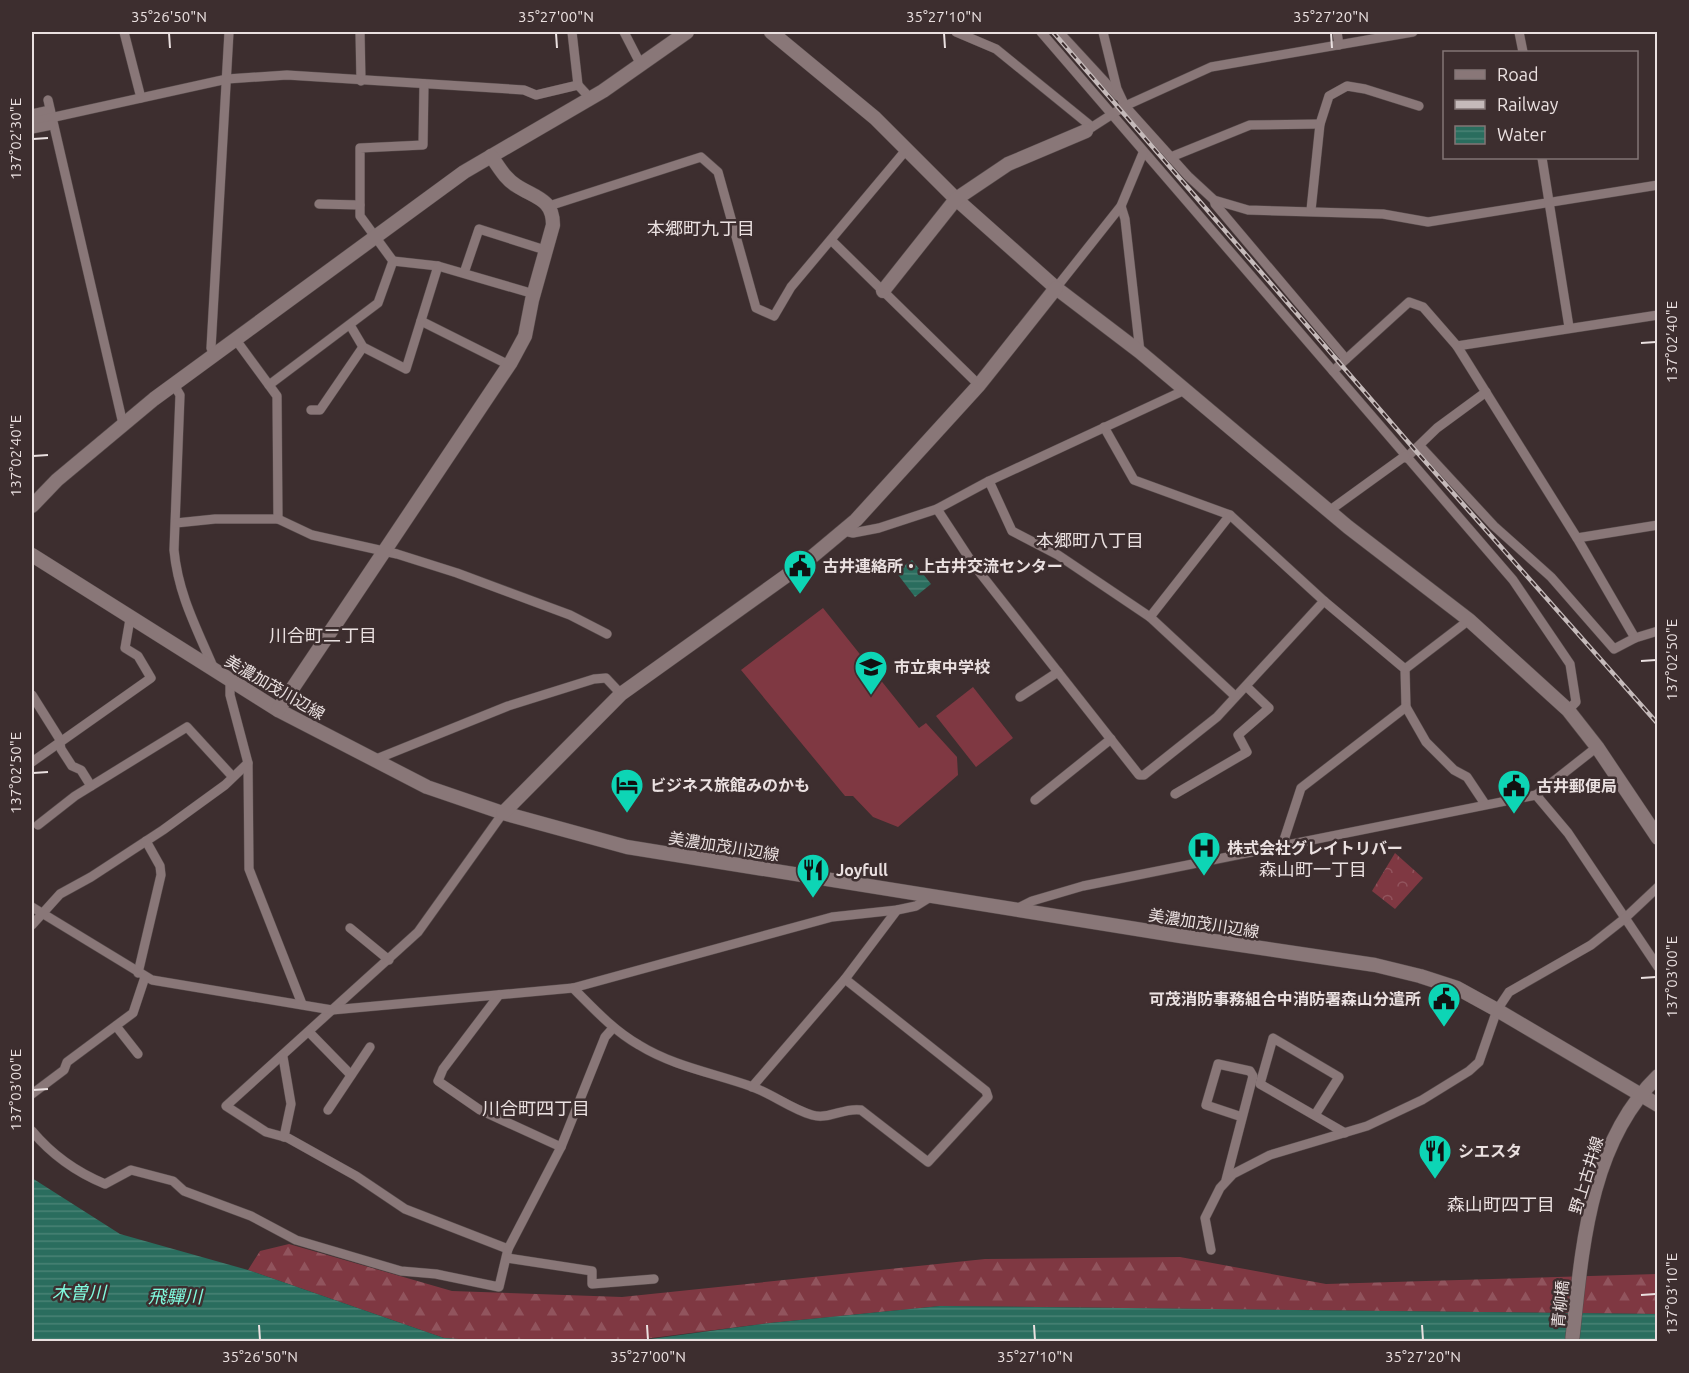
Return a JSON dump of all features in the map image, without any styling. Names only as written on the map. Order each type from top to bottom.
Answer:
[{"type":"street","points":[[124,32],[141,98]]},
{"type":"street","points":[[214,355],[211,348],[229,32]]},
{"type":"street","points":[[360,32],[361,81]]},
{"type":"street","points":[[572,32],[578,85],[590,98]]},
{"type":"street","points":[[624,32],[641,65]]},
{"type":"street","points":[[32,503],[123,424],[464,172],[590,98],[687,32]]},
{"type":"street","points":[[771,32],[875,118],[956,199],[1056,288],[1140,352],[1329,511],[1469,620],[1568,710],[1597,747],[1658,838]]},
{"type":"street","points":[[956,32],[996,49],[1089,129]]},
{"type":"street","points":[[1041,32],[1513,580],[1556,640],[1570,664],[1576,702],[1568,710]]},
{"type":"street","points":[[1059,32],[1171,157],[1214,200],[1242,238],[1346,359]]},
{"type":"street","points":[[1103,32],[1117,89],[1123,103]]},
{"type":"street","points":[[1337,32],[1339,45]]},
{"type":"street","points":[[883,291],[956,199],[1008,164],[1089,129],[1123,103],[1211,67],[1410,32]]},
{"type":"street","points":[[1519,32],[1523,51]]},
{"type":"street","points":[[32,114],[141,98],[227,79],[287,75],[524,90],[536,94],[578,85]]},
{"type":"street","points":[[424,84],[423,145],[360,148],[360,216],[393,261],[438,266],[534,294]]},
{"type":"street","points":[[1311,210],[1320,124],[1329,96],[1347,86],[1365,88],[1419,106]]},
{"type":"street","points":[[32,122],[50,113]]},
{"type":"street","points":[[32,129],[50,113]]},
{"type":"street","points":[[50,113],[123,424]]},
{"type":"street","points":[[1171,157],[1250,125],[1320,124]]},
{"type":"street","points":[[549,206],[701,157],[706,159],[718,172],[756,308],[774,316],[791,287],[906,150]]},
{"type":"street","points":[[654,1279],[592,1284],[592,1271],[507,1253],[405,1209],[356,1176],[284,1137],[266,1132],[226,1106],[283,1057],[418,932],[503,813],[621,694],[807,561],[844,531],[979,385],[1121,206],[1143,153]]},
{"type":"street","points":[[278,710],[509,365],[525,336],[545,250],[554,225],[549,206],[543,199],[506,178],[491,156]]},
{"type":"street","points":[[1542,159],[1569,327]]},
{"type":"street","points":[[1214,200],[1248,210],[1311,210],[1383,214],[1428,222],[1658,184]]},
{"type":"street","points":[[320,204],[360,205]]},
{"type":"street","points":[[1121,206],[1125,219],[1140,352]]},
{"type":"street","points":[[464,273],[479,229],[545,250]]},
{"type":"street","points":[[831,240],[979,385]]},
{"type":"street","points":[[268,385],[378,303],[393,261]]},
{"type":"street","points":[[350,325],[363,346],[406,369],[438,266]]},
{"type":"street","points":[[1333,371],[1409,302],[1423,307],[1457,346],[1577,538],[1635,638]]},
{"type":"street","points":[[1457,346],[1658,315]]},
{"type":"street","points":[[421,321],[509,365]]},
{"type":"street","points":[[236,340],[277,396],[278,519]]},
{"type":"street","points":[[311,410],[320,410],[363,346]]},
{"type":"street","points":[[174,385],[180,394],[177,523],[174,550],[176,574],[188,614],[214,672]]},
{"type":"street","points":[[844,531],[854,533],[879,528],[937,509],[989,481],[1185,390]]},
{"type":"street","points":[[1329,511],[1406,457],[1437,428],[1486,392]]},
{"type":"street","points":[[1104,427],[1134,480],[1230,515],[1324,601],[1405,669],[1406,707],[1426,742],[1454,770],[1467,777],[1485,804]]},
{"type":"street","points":[[1420,446],[1494,526],[1551,577],[1614,649],[1635,638],[1658,631]]},
{"type":"street","points":[[989,481],[1011,531],[1058,555],[1150,617],[1235,696]]},
{"type":"street","points":[[937,509],[973,564],[1139,775],[1144,775],[1217,717],[1324,601]]},
{"type":"street","points":[[1150,617],[1230,515]]},
{"type":"street","points":[[177,523],[215,519],[278,519],[312,535],[384,551],[449,571],[570,615],[607,634]]},
{"type":"street","points":[[1577,538],[1658,525]]},
{"type":"street","name":"美濃加茂川辺線","points":[[32,555],[214,672],[278,710],[427,787],[503,813],[627,847],[1375,964],[1457,988],[1658,1106]]},
{"type":"street","points":[[32,762],[151,678],[138,656],[125,648],[130,619]]},
{"type":"street","points":[[1405,669],[1469,620]]},
{"type":"street","points":[[1020,697],[1058,672]]},
{"type":"street","points":[[374,760],[508,706],[594,679],[606,678],[621,694]]},
{"type":"street","points":[[230,682],[230,695],[248,763],[249,869],[302,1004]]},
{"type":"street","points":[[1174,794],[1247,752],[1238,735],[1269,708],[1247,687]]},
{"type":"street","points":[[32,695],[60,741],[61,749],[72,766],[81,770],[91,786]]},
{"type":"street","points":[[1282,846],[1301,788],[1406,707]]},
{"type":"street","points":[[38,825],[91,786],[188,727],[232,776]]},
{"type":"street","points":[[1035,800],[1111,739]]},
{"type":"street","points":[[1016,909],[1032,901],[1083,886],[1536,795],[1597,747]]},
{"type":"street","points":[[32,925],[60,894],[92,877],[146,841],[225,785],[248,763]]},
{"type":"street","points":[[1536,795],[1568,833],[1624,919],[1636,931],[1658,967]]},
{"type":"street","points":[[32,1094],[64,1070],[67,1062],[133,1013],[161,876],[160,866],[146,841]]},
{"type":"street","points":[[1226,1180],[1270,1155],[1367,1126],[1422,1100],[1469,1071],[1479,1062],[1497,1010],[1509,992],[1591,945],[1624,919],[1658,887]]},
{"type":"street","points":[[32,907],[41,915],[142,975],[185,987],[332,1010],[573,988],[832,917],[916,906],[932,896]]},
{"type":"street","points":[[752,1087],[845,979],[897,910]]},
{"type":"street","points":[[350,928],[389,960]]},
{"type":"street","points":[[573,988],[613,1028],[661,1056],[752,1087],[812,1115],[825,1117],[855,1109],[861,1110],[928,1162],[988,1096],[986,1091],[845,979]]},
{"type":"street","points":[[499,994],[443,1068],[438,1081],[480,1110],[561,1147]]},
{"type":"street","points":[[117,1026],[138,1054]]},
{"type":"street","points":[[32,1131],[43,1145],[81,1174],[105,1184],[131,1170],[173,1181],[184,1191],[251,1216],[296,1239],[400,1271],[435,1274],[499,1287],[507,1253],[561,1147],[605,1037],[613,1028]]},
{"type":"street","points":[[309,1032],[351,1076]]},
{"type":"street","points":[[1315,1114],[1339,1077],[1273,1038],[1260,1084],[1345,1133]]},
{"type":"street","points":[[328,1110],[370,1047]]},
{"type":"street","points":[[283,1057],[291,1104],[284,1137]]},
{"type":"street","points":[[1211,1250],[1204,1218],[1226,1180],[1253,1076],[1250,1071],[1218,1064],[1206,1105],[1242,1117]]},
{"type":"street","name":"野上古井線","points":[[1580,1270],[1603,1166],[1620,1126],[1639,1095],[1658,1076]]},
{"type":"street","name":"青柳橋","points":[[1572,1341],[1580,1270]]},
{"type":"green space","points":[[823,608],[919,728],[926,723],[957,757],[958,775],[898,827],[873,817],[853,796],[845,796],[741,670]]},
{"type":"green space","points":[[973,687],[1013,738],[976,767],[936,716]]},
{"type":"green space","points":[[1395,853],[1423,878],[1395,909],[1372,891]]},
{"type":"green space","points":[[289,1244],[452,1291],[622,1297],[985,1259],[1180,1257],[1326,1284],[1657,1274],[1658,1314],[940,1306],[770,1323],[628,1341],[489,1342],[444,1338],[248,1270],[260,1251]]},
{"type":"water","points":[[912,560],[931,584],[915,597],[896,572]]},
{"type":"water","points":[[32,1178],[120,1234],[248,1270],[444,1338],[489,1341],[32,1341]]},
{"type":"water","points":[[940,1306],[1658,1314],[1657,1342],[628,1342],[770,1323]]},
{"type":"railway","points":[[1053,32],[1415,450],[1658,724]]},
{"type":"place","name":"古井連絡所・上古井交流センター","points":[[800,595]]},
{"type":"place","name":"市立東中学校","points":[[871,696]]},
{"type":"place","name":"ビジネス旅館みのかも","points":[[627,814]]},
{"type":"place","name":"古井郵便局","points":[[1514,815]]},
{"type":"place","name":"株式会社グレイトリバー","points":[[1204,877]]},
{"type":"place","name":"Joyfull","points":[[813,899]]},
{"type":"place","name":"可茂消防事務組合中消防署森山分遣所","points":[[1444,1028]]},
{"type":"place","name":"シエスタ","points":[[1435,1180]]},
{"type":"district","name":"本郷町九丁目","points":[[701,229]]},
{"type":"district","name":"本郷町八丁目","points":[[1090,541]]},
{"type":"district","name":"川合町二丁目","points":[[323,636]]},
{"type":"district","name":"森山町一丁目","points":[[1313,870]]},
{"type":"district","name":"川合町四丁目","points":[[536,1109]]},
{"type":"district","name":"森山町四丁目","points":[[1501,1205]]},
{"type":"water label","name":"木曽川","points":[[79,1293]]},
{"type":"water label","name":"飛驒川","points":[[175,1297]]}]
